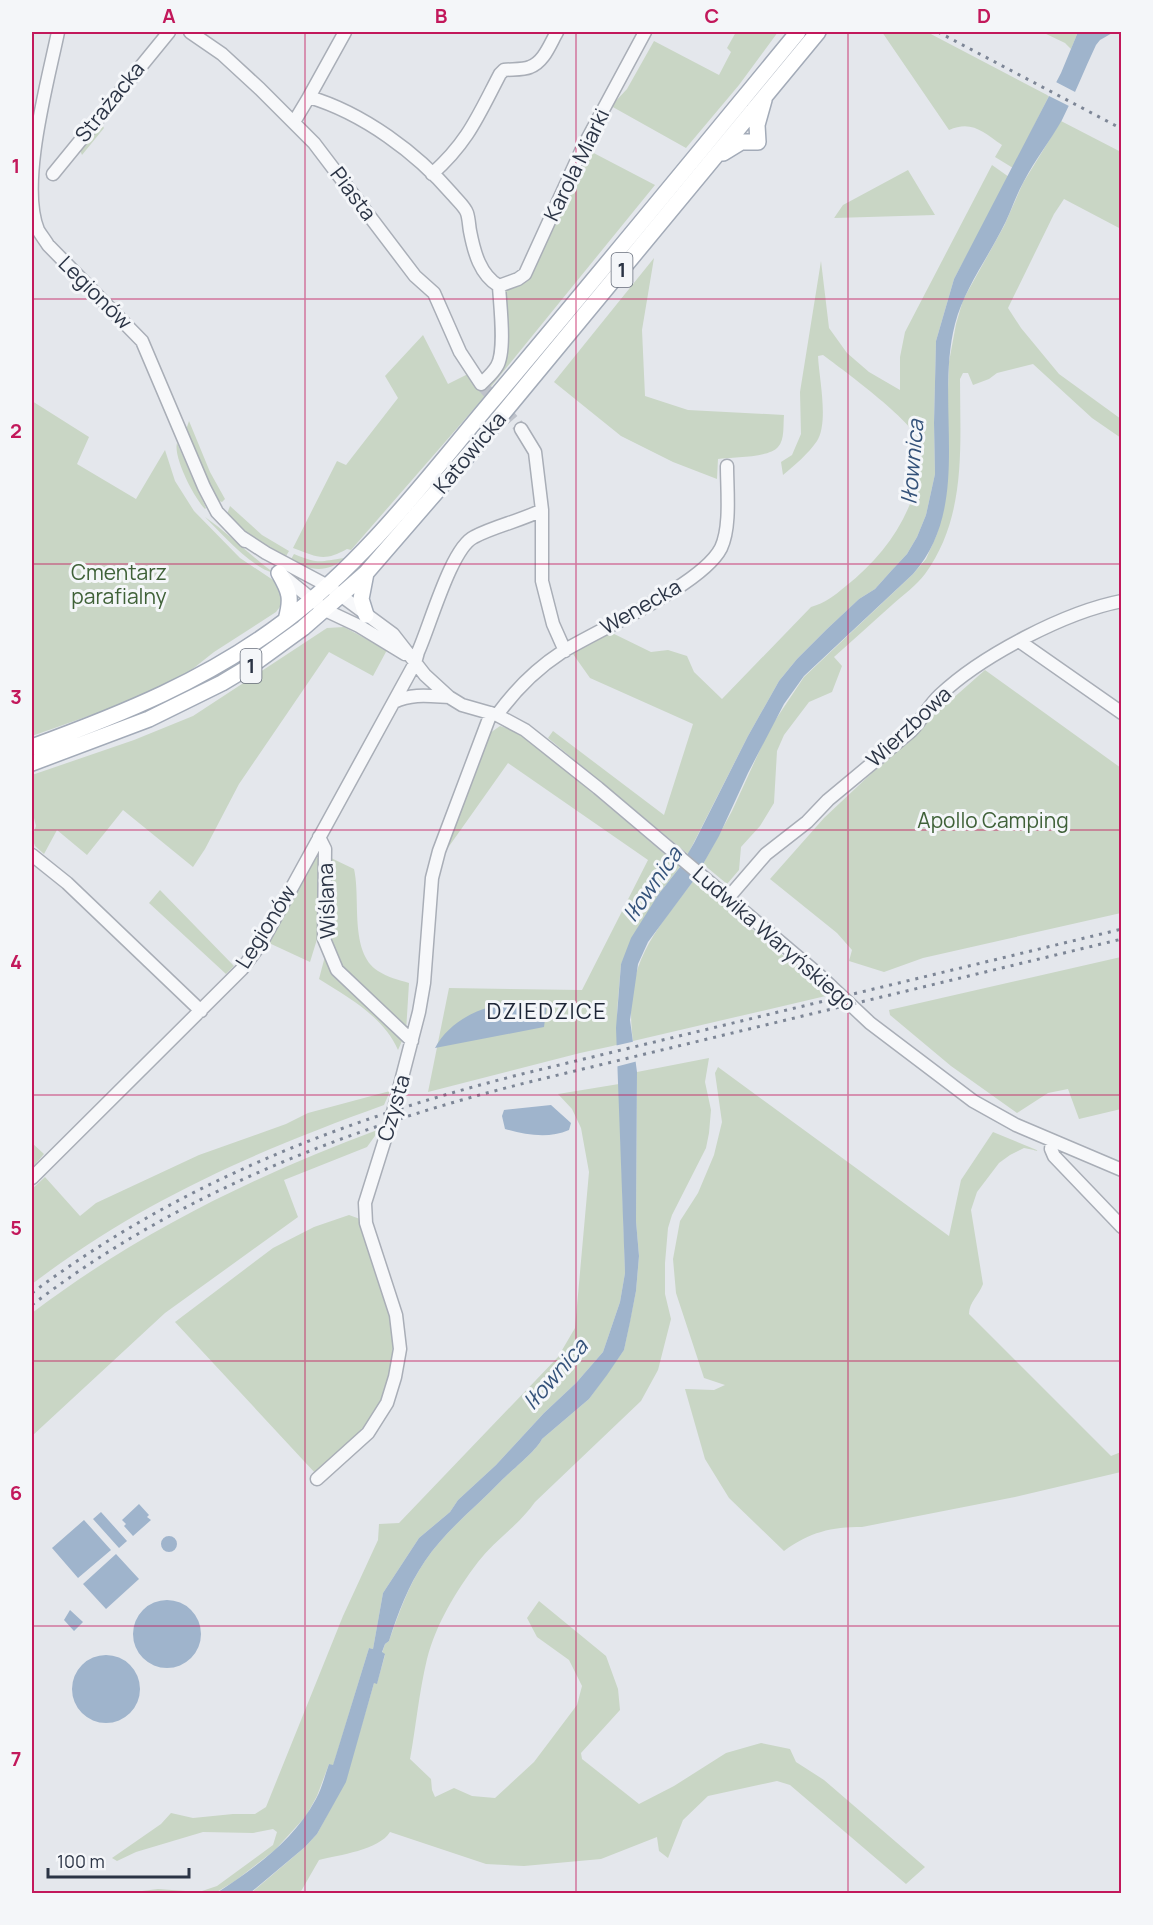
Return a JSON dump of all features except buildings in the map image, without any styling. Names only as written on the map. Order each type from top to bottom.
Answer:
[{"type":"main road","name":"Katowicka","points":[[32,763],[57,746],[185,684],[243,650],[286,620],[328,586],[368,547],[485,410],[798,32]]},
{"type":"main road","name":"Katowicka","points":[[32,747],[57,746],[149,719],[194,698],[252,665],[341,596],[366,573],[476,446],[818,32]]},
{"type":"main road","points":[[709,164],[741,142],[758,142],[757,125],[765,95]]},
{"type":"main road","points":[[279,573],[289,591],[290,605],[286,620]]},
{"type":"main road","points":[[366,573],[360,599],[366,615]]},
{"type":"street","name":"Legionów","points":[[58,32],[32,166],[35,230],[142,341],[204,487],[217,512],[279,573],[325,610],[359,626],[413,661]]},
{"type":"street","name":"Strażacka","points":[[53,174],[169,32]]},
{"type":"street","name":"Piasta","points":[[190,32],[222,54],[315,142],[415,276],[434,293],[459,352],[482,384],[498,365],[500,356],[499,286]]},
{"type":"street","points":[[294,122],[345,32]]},
{"type":"street","points":[[432,174],[462,145],[504,70],[529,68],[538,62],[545,55],[557,32]]},
{"type":"street","name":"Karola Miarki","points":[[499,286],[525,274],[582,148],[645,32]]},
{"type":"street","points":[[309,97],[333,104],[399,144],[432,174],[467,211],[470,233],[479,264],[488,280],[499,286]]},
{"type":"street","points":[[521,429],[535,452],[542,510],[542,581],[553,624],[565,651]]},
{"type":"street","name":"Wenecka","points":[[494,714],[540,669],[565,651],[680,586],[706,567],[720,549],[726,532],[727,466]]},
{"type":"street","points":[[413,661],[453,562],[461,549],[472,538],[520,521],[542,510]]},
{"type":"street","name":"Legionów","points":[[240,536],[266,553],[328,586],[393,634],[413,661]]},
{"type":"street","name":"Wierzbowa","points":[[728,898],[766,854],[807,822],[828,800],[910,731],[939,696],[988,658],[1019,641],[1076,616],[1122,601]]},
{"type":"street","points":[[1019,641],[1122,713]]},
{"type":"street","name":"Legionów","points":[[32,1178],[242,969],[262,942],[394,702],[413,661]]},
{"type":"street","name":"Ludwika Waryńskiego","points":[[413,661],[436,686],[462,705],[494,714],[525,730],[705,878],[826,981],[870,1023],[933,1072],[974,1101],[1016,1125],[1122,1170]]},
{"type":"street","points":[[394,702],[413,696],[450,697]]},
{"type":"street","name":"Czysta","points":[[317,1479],[368,1433],[387,1403],[395,1377],[400,1349],[396,1315],[366,1223],[365,1203],[392,1120],[424,983],[432,878],[448,823],[494,714]]},
{"type":"street","name":"Wiślana","points":[[319,837],[325,849],[324,939],[337,970],[412,1041]]},
{"type":"street","points":[[32,855],[67,883],[201,1011]]},
{"type":"street","points":[[1052,1141],[1051,1149],[1054,1156],[1122,1227]]},
{"type":"green space","points":[[736,32],[778,32],[739,85],[686,148],[611,106],[627,89],[654,41],[719,75],[731,52],[727,48]]},
{"type":"green space","points":[[882,32],[927,32],[1049,96],[1013,168],[995,157],[1002,145],[983,132],[964,126],[949,130]]},
{"type":"green space","points":[[1042,32],[1078,32],[1071,49],[1065,43]]},
{"type":"green space","points":[[1061,121],[1121,152],[1121,229],[1064,199],[1054,214],[1008,308],[1021,328],[1059,374],[1121,419],[1121,438],[1092,418],[1033,364],[997,373],[973,385],[968,373],[963,373],[960,379],[960,455],[955,504],[939,552],[918,582],[834,657],[842,666],[832,692],[809,702],[784,735],[777,751],[774,803],[760,826],[741,847],[739,870],[727,884],[703,864],[732,811],[770,728],[804,677],[926,559],[937,534],[944,506],[949,362],[963,300],[1004,226],[1023,183]]},
{"type":"green space","points":[[101,123],[104,128],[82,155],[80,150]]},
{"type":"green space","points":[[586,149],[655,185],[489,389],[486,384],[501,366],[503,293],[505,289],[524,281]]},
{"type":"green space","points":[[992,165],[1009,177],[954,279],[936,341],[935,474],[926,515],[917,537],[907,554],[875,589],[859,599],[827,629],[779,681],[748,736],[688,854],[548,738],[553,731],[664,815],[693,724],[590,678],[573,654],[608,631],[651,652],[668,650],[687,656],[694,672],[722,699],[811,607],[833,596],[860,574],[885,548],[911,501],[917,483],[922,447],[918,437],[895,412],[823,355],[818,356],[823,412],[821,433],[810,450],[783,475],[781,462],[792,455],[801,434],[800,392],[821,261],[829,328],[847,353],[869,372],[900,390],[900,357],[905,332]]},
{"type":"green space","points":[[908,170],[935,215],[834,218],[843,205]]},
{"type":"green space","points":[[654,258],[642,330],[645,396],[688,410],[784,415],[783,436],[778,447],[759,455],[718,459],[717,479],[673,462],[621,436],[554,382]]},
{"type":"green space","points":[[423,335],[448,384],[470,373],[486,395],[351,550],[347,549],[332,556],[320,557],[293,548],[337,461],[346,465],[398,398],[385,376]]},
{"type":"green space","name":"Cmentarz parafialny","points":[[32,401],[89,437],[77,464],[136,499],[165,450],[175,481],[194,511],[240,558],[276,582],[282,592],[283,603],[276,612],[214,652],[185,675],[111,708],[32,736]]},
{"type":"green space","points":[[189,421],[210,472],[225,499],[222,502],[219,501],[208,481],[186,430]]},
{"type":"green space","points":[[177,443],[205,509],[185,477],[178,458]]},
{"type":"green space","points":[[230,506],[262,535],[289,551],[285,558],[247,534],[227,514]]},
{"type":"green space","points":[[205,517],[223,530],[274,573],[247,558]]},
{"type":"green space","points":[[294,554],[315,561],[345,558],[331,566],[318,569],[290,561]]},
{"type":"green space","points":[[344,627],[387,650],[373,676],[329,652],[239,784],[193,867],[123,810],[87,855],[57,830],[44,854],[35,846],[32,838],[36,826],[32,810],[32,775],[134,740],[193,716],[327,628]]},
{"type":"green space","name":"Apollo Camping","points":[[985,670],[1121,768],[1121,913],[923,958],[884,972],[849,961],[852,950],[837,933],[770,879],[824,818]]},
{"type":"green space","points":[[500,726],[515,731],[543,751],[680,867],[658,895],[621,964],[617,1045],[428,1092],[449,988],[582,990],[648,860],[508,763],[445,852],[490,733]]},
{"type":"green space","points":[[316,856],[319,859],[318,936],[310,962],[269,943]]},
{"type":"green space","points":[[331,858],[354,869],[360,938],[369,962],[378,971],[409,983],[406,1032],[398,1050],[384,1027],[364,1009],[319,979],[329,941]]},
{"type":"green space","points":[[694,880],[830,995],[633,1041],[632,992],[637,971],[644,953],[665,918]]},
{"type":"green space","points":[[160,890],[234,966],[226,974],[149,903]]},
{"type":"green space","points":[[1121,957],[1121,1109],[1079,1119],[1068,1089],[1048,1093],[1017,1113],[951,1066],[890,1015],[889,1010]]},
{"type":"green space","points":[[709,1058],[705,1082],[711,1110],[706,1148],[672,1215],[668,1228],[665,1294],[671,1319],[658,1370],[641,1401],[535,1502],[485,1554],[462,1584],[441,1621],[427,1659],[410,1759],[431,1779],[435,1797],[454,1788],[472,1796],[495,1798],[534,1762],[577,1705],[582,1686],[569,1660],[537,1637],[527,1618],[539,1601],[606,1656],[618,1689],[620,1710],[581,1753],[582,1759],[639,1804],[674,1786],[726,1753],[761,1743],[790,1749],[796,1762],[824,1780],[925,1867],[906,1884],[790,1785],[777,1781],[708,1796],[683,1820],[668,1858],[659,1851],[657,1837],[601,1859],[524,1866],[486,1864],[390,1832],[385,1838],[368,1847],[319,1860],[300,1893],[250,1894],[317,1834],[345,1782],[374,1683],[377,1683],[385,1655],[382,1653],[385,1644],[389,1641],[409,1590],[425,1561],[451,1529],[529,1455],[542,1439],[589,1399],[624,1350],[636,1291],[639,1256],[636,1221],[637,1072]]},
{"type":"green space","points":[[718,1067],[949,1236],[961,1180],[993,1132],[1039,1151],[1024,1148],[1010,1155],[999,1163],[977,1192],[971,1210],[983,1284],[969,1314],[1111,1456],[1121,1452],[1121,1472],[1015,1497],[862,1527],[821,1532],[803,1539],[784,1551],[729,1498],[705,1459],[685,1389],[714,1390],[725,1385],[704,1378],[676,1293],[673,1259],[680,1221],[698,1193],[714,1155],[722,1122],[715,1073]]},
{"type":"green space","points":[[619,1084],[625,1273],[620,1302],[603,1352],[496,1465],[458,1500],[450,1512],[419,1538],[383,1593],[373,1649],[369,1648],[333,1766],[329,1764],[317,1796],[306,1816],[275,1850],[235,1881],[215,1893],[126,1893],[158,1889],[199,1892],[217,1886],[273,1845],[277,1832],[273,1829],[253,1833],[203,1832],[136,1852],[117,1861],[112,1858],[161,1824],[171,1813],[193,1818],[255,1814],[266,1807],[343,1616],[378,1540],[379,1524],[399,1523],[558,1357],[575,1328],[589,1172],[581,1128],[572,1109],[558,1094]]},
{"type":"green space","points":[[390,1091],[384,1105],[245,1160],[158,1203],[74,1254],[32,1284],[32,1189],[45,1177],[80,1216],[96,1203],[199,1155],[286,1124],[308,1113]]},
{"type":"green space","points":[[380,1129],[367,1147],[284,1180],[298,1217],[165,1313],[32,1436],[32,1313],[114,1257],[199,1208],[288,1166]]},
{"type":"green space","points":[[32,1143],[44,1154],[32,1168]]},
{"type":"green space","points":[[349,1215],[360,1219],[388,1307],[394,1341],[388,1380],[380,1407],[362,1432],[316,1474],[175,1322],[273,1248],[314,1227]]},
{"type":"water","points":[[1078,32],[1114,32],[1096,45],[1062,120],[1028,173],[1004,225],[969,288],[955,324],[948,388],[948,486],[942,517],[931,547],[913,574],[804,676],[784,704],[748,773],[719,836],[694,880],[648,942],[638,964],[630,1020],[637,1072],[636,1221],[639,1256],[636,1291],[624,1350],[589,1399],[542,1439],[529,1455],[451,1529],[419,1570],[404,1600],[389,1641],[382,1652],[385,1654],[377,1684],[374,1683],[346,1782],[317,1834],[305,1847],[250,1893],[215,1894],[272,1853],[296,1828],[316,1799],[329,1764],[333,1765],[369,1648],[373,1649],[383,1593],[419,1538],[450,1512],[458,1500],[496,1465],[603,1352],[620,1302],[625,1273],[616,1028],[621,964],[631,938],[694,843],[748,736],[779,681],[827,629],[859,599],[875,589],[907,554],[917,537],[926,515],[935,474],[936,341],[954,279],[1061,73]]},
{"type":"water","points":[[547,1004],[544,1027],[435,1048],[451,1027],[482,1010],[503,1005]]},
{"type":"water","points":[[551,1105],[571,1123],[569,1130],[537,1135],[505,1129],[502,1116],[504,1110]]},
{"type":"water","points":[[139,1504],[151,1520],[133,1536],[122,1520]]},
{"type":"water","points":[[101,1512],[127,1541],[119,1548],[93,1519]]},
{"type":"water","points":[[84,1520],[111,1550],[78,1578],[52,1548]]},
{"type":"water","points":[[169,1536],[175,1538],[177,1544],[175,1550],[169,1552],[163,1550],[161,1544],[163,1538]]},
{"type":"water","points":[[116,1554],[139,1579],[106,1609],[83,1584]]},
{"type":"water","points":[[167,1600],[180,1603],[191,1610],[198,1621],[201,1634],[198,1647],[191,1658],[180,1665],[167,1668],[154,1665],[143,1658],[136,1647],[133,1634],[136,1621],[143,1610],[154,1603]]},
{"type":"water","points":[[70,1610],[83,1622],[74,1631],[64,1620]]},
{"type":"water","points":[[106,1655],[119,1658],[130,1665],[137,1676],[140,1689],[137,1702],[130,1713],[119,1720],[106,1723],[93,1720],[82,1713],[75,1702],[72,1689],[75,1676],[82,1665],[93,1658]]},
{"type":"pier","points":[[1054,81],[1077,93],[1071,107],[1047,95]]},
{"type":"pier","points":[[636,1041],[638,1061],[615,1067],[614,1046]]},
{"type":"tunnel","points":[[481,384],[521,429]]},
{"type":"railway","points":[[938,32],[1122,129]]},
{"type":"railway","points":[[32,1293],[88,1254],[146,1218],[205,1187],[266,1159],[391,1112],[522,1074],[1122,929]]},
{"type":"railway","points":[[32,1305],[88,1265],[146,1229],[205,1197],[329,1143],[393,1121],[525,1083],[1122,939]]},
{"type":"district","name":"DZIEDZICE","points":[[547,1011]]},
{"type":"water label","name":"Iłownica","points":[[912,462]]},
{"type":"water label","name":"Iłownica","points":[[652,884]]},
{"type":"water label","name":"Iłownica","points":[[555,1374]]}]
